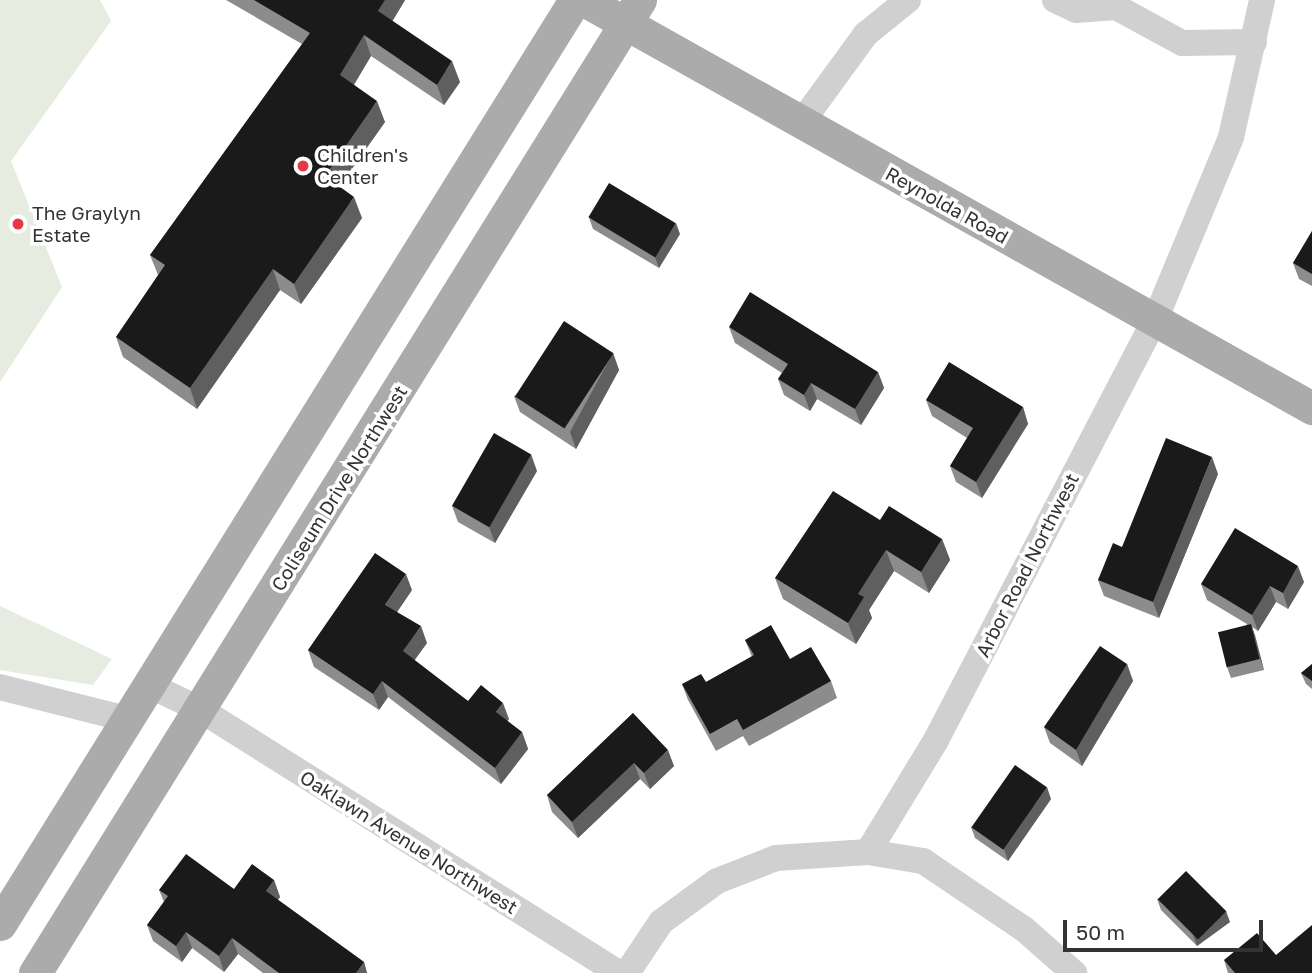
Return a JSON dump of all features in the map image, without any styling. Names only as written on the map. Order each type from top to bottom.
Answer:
[{"type":"main road","points":[[0,924],[130,720],[575,0]]},
{"type":"main road","name":"Reynolda Road","points":[[584,0],[632,12],[801,123],[1312,408]]},
{"type":"main road","name":"Coliseum Drive Northwest","points":[[35,973],[201,710],[632,12]]},
{"type":"street","points":[[801,123],[866,34],[908,0]]},
{"type":"street","points":[[1055,0],[1076,10],[1116,7],[1182,43],[1254,43]]},
{"type":"street","name":"Arbor Road Northwest","points":[[868,852],[935,742],[1155,320],[1231,137],[1262,0]]},
{"type":"street","name":"Oaklawn Avenue Northwest","points":[[151,686],[201,710],[618,973]]},
{"type":"street","points":[[0,687],[130,720]]},
{"type":"street","points":[[627,973],[661,922],[717,881],[776,858],[868,852],[923,861],[1015,921],[1074,973]]},
{"type":"shaded area","name":"The Graylyn Estate","points":[[0,0],[100,0],[111,21],[11,161],[62,287],[0,382]]},
{"type":"shaded area","points":[[0,606],[112,659],[93,685],[0,670]]},
{"type":"building","name":"Children's Center","points":[[254,0],[385,0],[378,11],[452,61],[437,85],[364,35],[340,75],[377,101],[325,176],[354,197],[294,284],[273,269],[190,388],[116,337],[165,265],[150,255],[310,33]]},
{"type":"building","points":[[609,183],[676,223],[655,257],[588,217]]},
{"type":"building","points":[[1312,231],[1312,274],[1293,263]]},
{"type":"building","points":[[750,292],[878,372],[855,409],[811,383],[804,395],[778,379],[788,364],[729,327]]},
{"type":"building","points":[[564,321],[613,353],[564,429],[515,396]]},
{"type":"building","points":[[949,362],[1023,407],[976,482],[950,466],[973,428],[926,400]]},
{"type":"building","points":[[494,433],[531,454],[489,527],[452,506]]},
{"type":"building","points":[[1166,438],[1212,457],[1153,602],[1098,580],[1113,543],[1122,547]]},
{"type":"building","points":[[833,491],[880,520],[889,506],[942,539],[921,572],[886,550],[858,594],[864,597],[848,623],[775,578]]},
{"type":"building","points":[[1235,528],[1298,566],[1283,593],[1270,586],[1252,615],[1201,584]]},
{"type":"building","points":[[375,553],[406,574],[385,605],[421,626],[403,651],[468,701],[481,685],[503,703],[496,712],[522,732],[495,768],[382,681],[373,694],[308,650]]},
{"type":"building","points":[[1251,624],[1260,659],[1227,667],[1218,632]]},
{"type":"building","points":[[771,625],[790,659],[811,647],[831,681],[743,730],[737,719],[710,734],[682,684],[701,674],[706,682],[754,655],[745,640]]},
{"type":"building","points":[[1100,646],[1127,664],[1076,750],[1044,727]]},
{"type":"building","points":[[1312,664],[1312,681],[1301,673]]},
{"type":"building","points":[[633,713],[668,750],[644,773],[634,763],[572,822],[547,795]]},
{"type":"building","points":[[1015,765],[1047,787],[1003,850],[971,827]]},
{"type":"building","points":[[186,854],[234,889],[252,864],[274,880],[266,891],[364,962],[356,973],[279,973],[232,938],[219,956],[186,932],[176,946],[147,925],[168,896],[159,890]]},
{"type":"building","points":[[1186,871],[1226,911],[1198,940],[1158,899]]},
{"type":"building","points":[[1312,925],[1312,973],[1235,973],[1224,960],[1257,933],[1276,955]]},
{"type":"place","name":"Children's Center","points":[[303,166]]},
{"type":"place","name":"The Graylyn Estate","points":[[18,224]]}]
